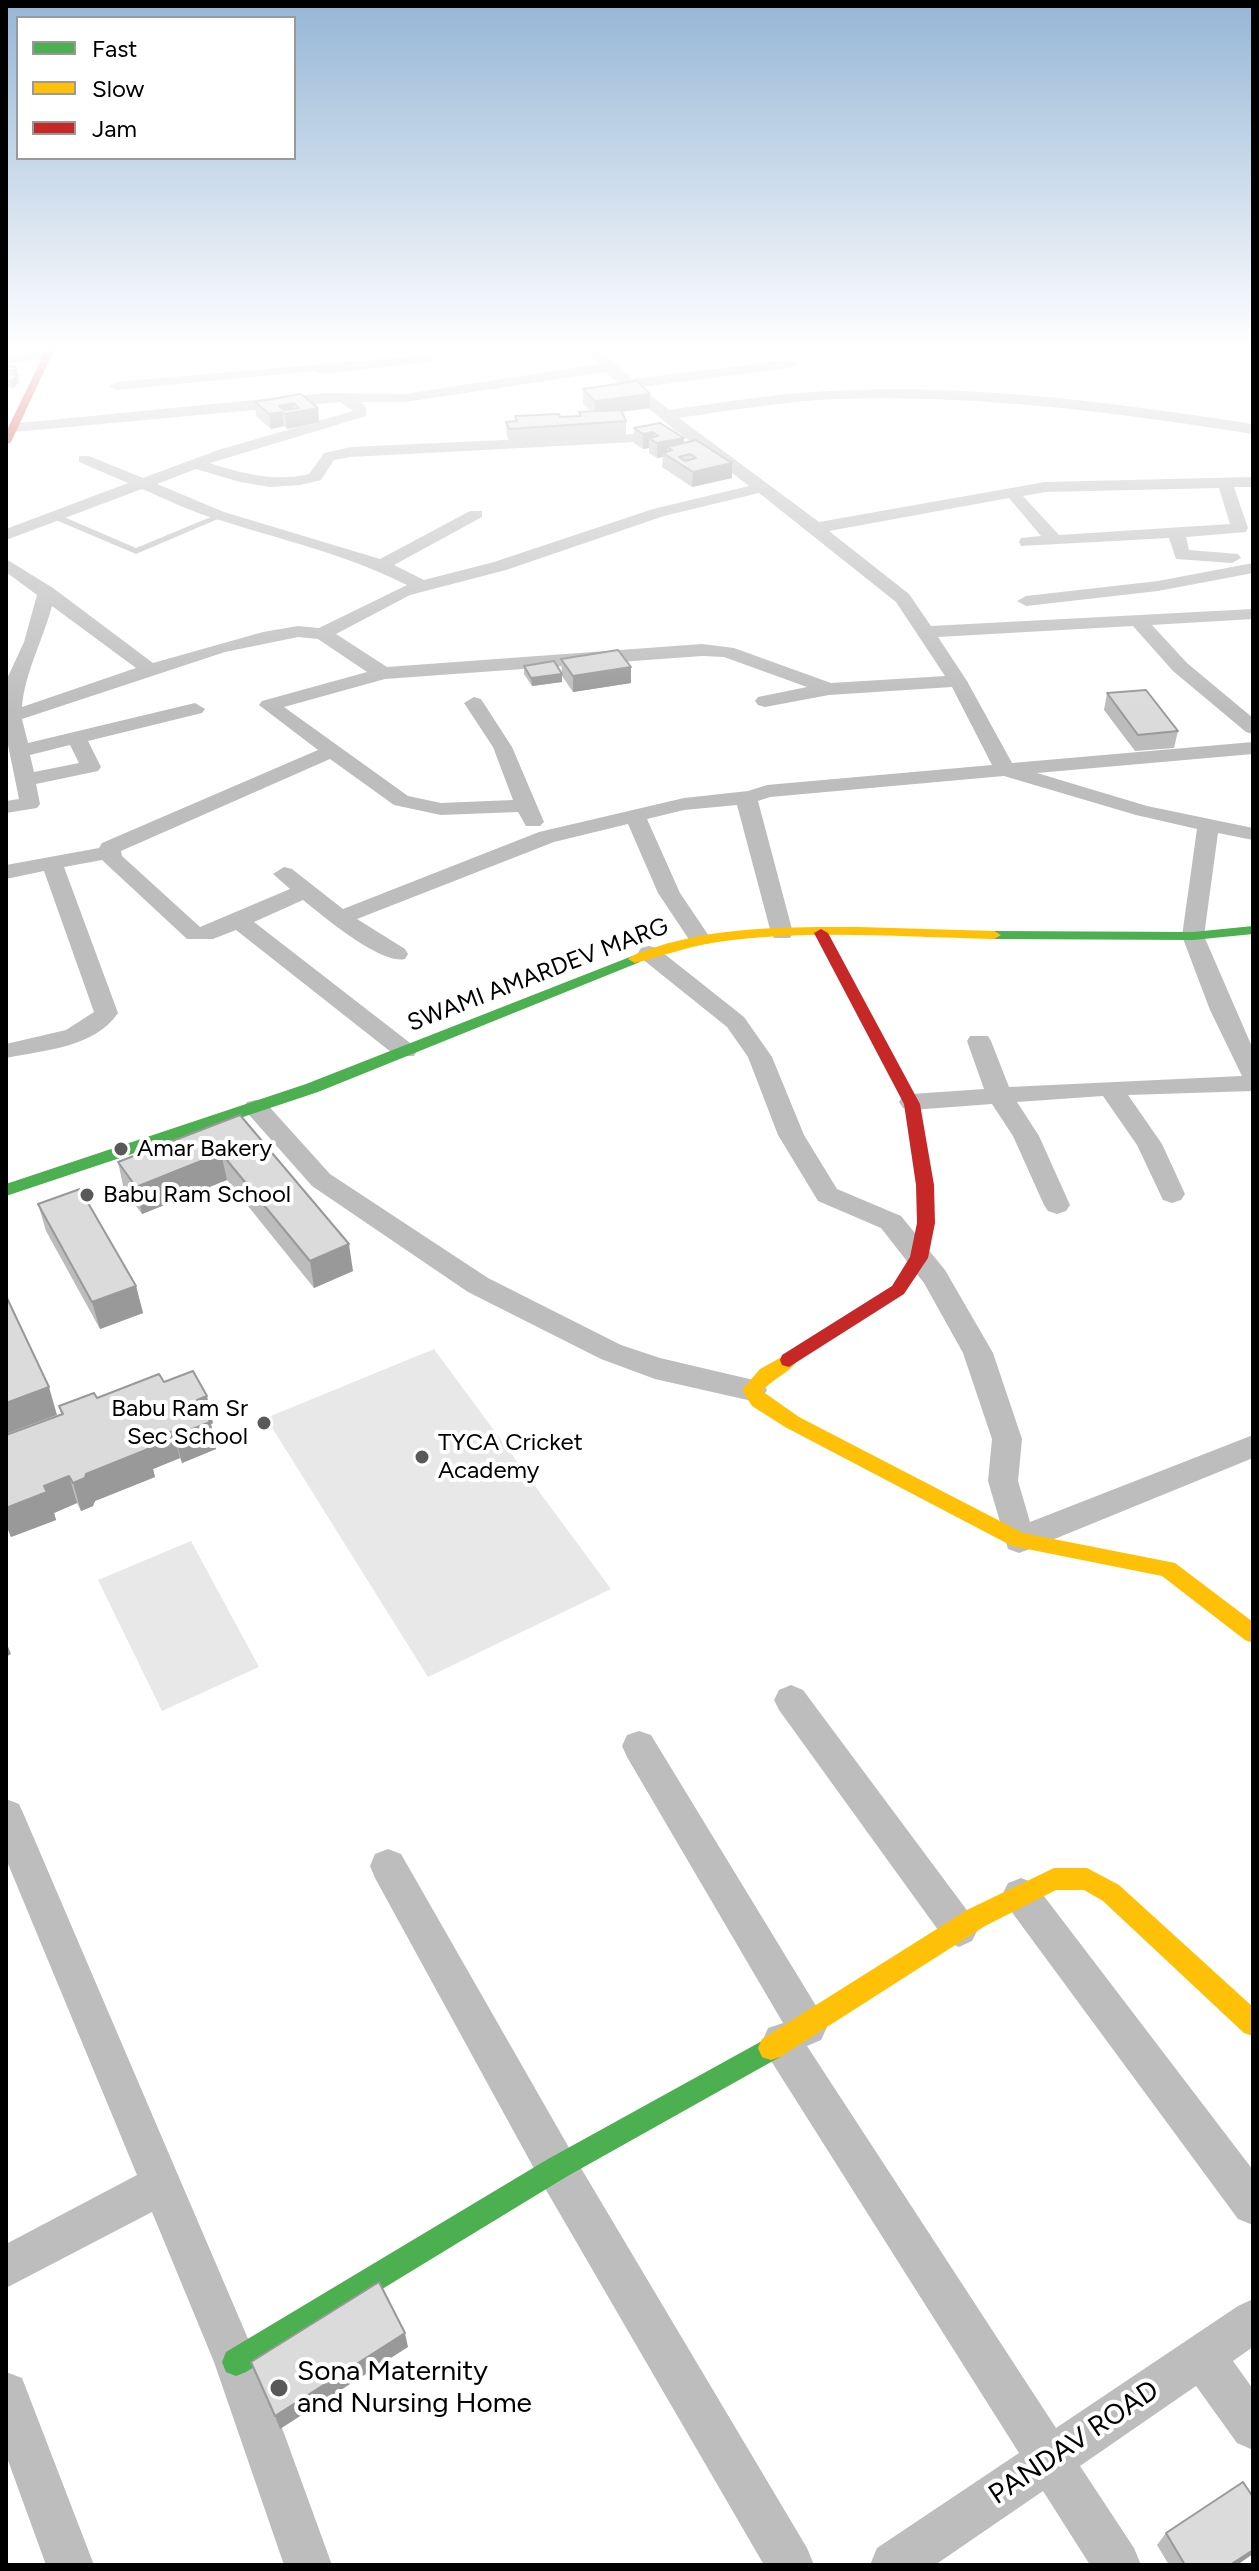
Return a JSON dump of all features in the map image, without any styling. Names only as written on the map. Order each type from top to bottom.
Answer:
[{"type":"street","points":[[108,470],[221,516],[328,546],[381,565],[422,586]]},
{"type":"street","points":[[6,535],[136,483],[178,470]]},
{"type":"street","points":[[217,470],[246,479],[287,482],[315,477],[320,470]]},
{"type":"street","points":[[737,470],[903,598],[958,681],[1005,770],[1143,811],[1253,834]]},
{"type":"street","points":[[816,528],[1012,492],[1057,487],[1253,482]]},
{"type":"street","points":[[1027,542],[1240,528],[1225,483]]},
{"type":"street","points":[[322,634],[404,591],[500,566],[659,512],[761,488]]},
{"type":"street","points":[[1012,492],[1037,524],[1055,540]]},
{"type":"street","points":[[381,565],[476,514]]},
{"type":"street","points":[[1176,531],[1179,552],[1187,557],[1253,558]]},
{"type":"street","points":[[6,564],[152,671]]},
{"type":"street","points":[[1026,601],[1158,586],[1253,568]]},
{"type":"street","points":[[6,807],[30,804],[21,751],[9,717],[15,682],[33,642],[47,592]]},
{"type":"street","points":[[924,632],[1253,614]]},
{"type":"street","points":[[1136,618],[1180,667],[1253,728]]},
{"type":"street","points":[[9,717],[284,631],[302,630],[322,634],[370,668],[384,673]]},
{"type":"street","points":[[524,806],[441,809],[401,801],[269,705],[384,673],[702,650],[727,652],[829,689]]},
{"type":"street","points":[[765,701],[829,689],[958,681]]},
{"type":"street","points":[[474,703],[493,728],[509,760],[524,806],[547,837]]},
{"type":"street","points":[[21,751],[195,709]]},
{"type":"street","points":[[25,780],[91,767],[77,738]]},
{"type":"street","points":[[340,918],[547,837],[684,804],[751,797],[767,791],[1253,748]]},
{"type":"street","points":[[304,891],[203,935],[189,931],[111,858],[110,848],[330,752]]},
{"type":"street","points":[[751,797],[747,803],[782,933]]},
{"type":"street","points":[[635,816],[669,893],[700,939]]},
{"type":"street","points":[[1208,825],[1193,936],[1222,1010],[1253,1074]]},
{"type":"street","points":[[6,872],[111,852]]},
{"type":"street","points":[[6,1051],[75,1033],[98,1023],[106,1013],[52,863]]},
{"type":"street","points":[[284,874],[340,918],[397,954]]},
{"type":"street","points":[[238,921],[405,1051]]},
{"type":"street","name":"SWAMI AMARDEV MARG","points":[[6,1190],[256,1108],[649,953],[700,939],[782,933],[1193,936],[1253,930]]},
{"type":"street","points":[[752,1390],[767,1374],[898,1290],[913,1275],[925,1242],[929,1208],[912,1102],[847,989],[821,933]]},
{"type":"street","points":[[649,953],[736,1022],[760,1057],[791,1135],[827,1195],[891,1222],[935,1277],[978,1353],[1007,1439],[1003,1481],[1019,1540]]},
{"type":"street","points":[[979,1041],[999,1095],[1026,1136],[1057,1205]]},
{"type":"street","points":[[912,1102],[1110,1088],[1253,1083]]},
{"type":"street","points":[[1110,1088],[1149,1144],[1172,1194]]},
{"type":"street","points":[[256,1108],[321,1180],[478,1285],[611,1352],[655,1368],[752,1390],[759,1401],[792,1422],[1019,1540],[1168,1569],[1253,1634]]},
{"type":"street","points":[[1019,1540],[1253,1446]]},
{"type":"street","points":[[791,1700],[959,1929]]},
{"type":"street","points":[[639,1746],[794,2034],[1117,2565]]},
{"type":"street","points":[[6,1815],[236,2362],[308,2565]]},
{"type":"street","points":[[388,1866],[557,2168],[790,2565]]},
{"type":"street","points":[[236,2362],[557,2168],[794,2034],[959,1929],[1054,1879],[1087,1879],[1111,1893],[1253,2024]]},
{"type":"street","points":[[1021,1895],[1253,2204]]},
{"type":"street","points":[[6,2267],[162,2184]]},
{"type":"street","name":"PANDAV ROAD","points":[[897,2564],[1253,2321]]},
{"type":"street","points":[[1202,2356],[1253,2427]]},
{"type":"street","points":[[6,2394],[70,2565]]},
{"type":"lane","points":[[54,516],[136,551],[221,516]]},
{"type":"shaded area","points":[[434,1349],[611,1589],[428,1677],[266,1418]]},
{"type":"shaded area","points":[[191,1541],[259,1667],[162,1711],[98,1580]]},
{"type":"building","points":[[618,650],[631,667],[573,676],[561,659]]},
{"type":"building","points":[[554,661],[562,674],[531,678],[524,666]]},
{"type":"building","points":[[1146,690],[1178,731],[1138,735],[1107,693]]},
{"type":"building","points":[[240,1115],[349,1244],[310,1261],[221,1153],[136,1187],[118,1162]]},
{"type":"building","points":[[80,1189],[136,1286],[92,1302],[38,1204]]},
{"type":"building","points":[[6,1296],[49,1387],[6,1403]]},
{"type":"building","points":[[193,1371],[207,1396],[197,1400],[210,1422],[175,1436],[173,1431],[144,1442],[148,1449],[86,1474],[85,1478],[73,1483],[69,1476],[44,1486],[47,1492],[6,1508],[6,1435],[63,1414],[59,1406],[94,1393],[97,1398],[159,1374],[164,1382]]},
{"type":"building","points":[[379,2282],[405,2333],[275,2416],[251,2362]]},
{"type":"building","points":[[1243,2482],[1253,2497],[1253,2550],[1230,2565],[1185,2565],[1166,2533]]},
{"type":"traffic: fast","points":[[994,935],[1193,936],[1253,930]]},
{"type":"traffic: fast","points":[[6,1190],[312,1088],[635,959]]},
{"type":"traffic: fast","points":[[236,2362],[557,2168],[771,2048]]},
{"type":"traffic: slow","points":[[635,959],[675,946],[764,933],[859,931],[994,935]]},
{"type":"traffic: slow","points":[[789,1360],[767,1374],[752,1390],[759,1401],[792,1422],[1019,1540],[1168,1569],[1253,1634]]},
{"type":"traffic: slow","points":[[771,2048],[976,1918],[1054,1879],[1087,1879],[1111,1893],[1253,2024]]},
{"type":"traffic: jam","points":[[789,1360],[898,1290],[919,1258],[926,1223],[925,1185],[912,1104],[821,933]]},
{"type":"place","name":"Amar Bakery","points":[[121,1149]]},
{"type":"place","name":"Babu Ram School","points":[[87,1195]]},
{"type":"place","name":"Babu Ram Sr Sec School","points":[[264,1423]]},
{"type":"place","name":"TYCA Cricket Academy","points":[[422,1457]]},
{"type":"place","name":"Sona Maternity and Nursing Home","points":[[279,2388]]}]
